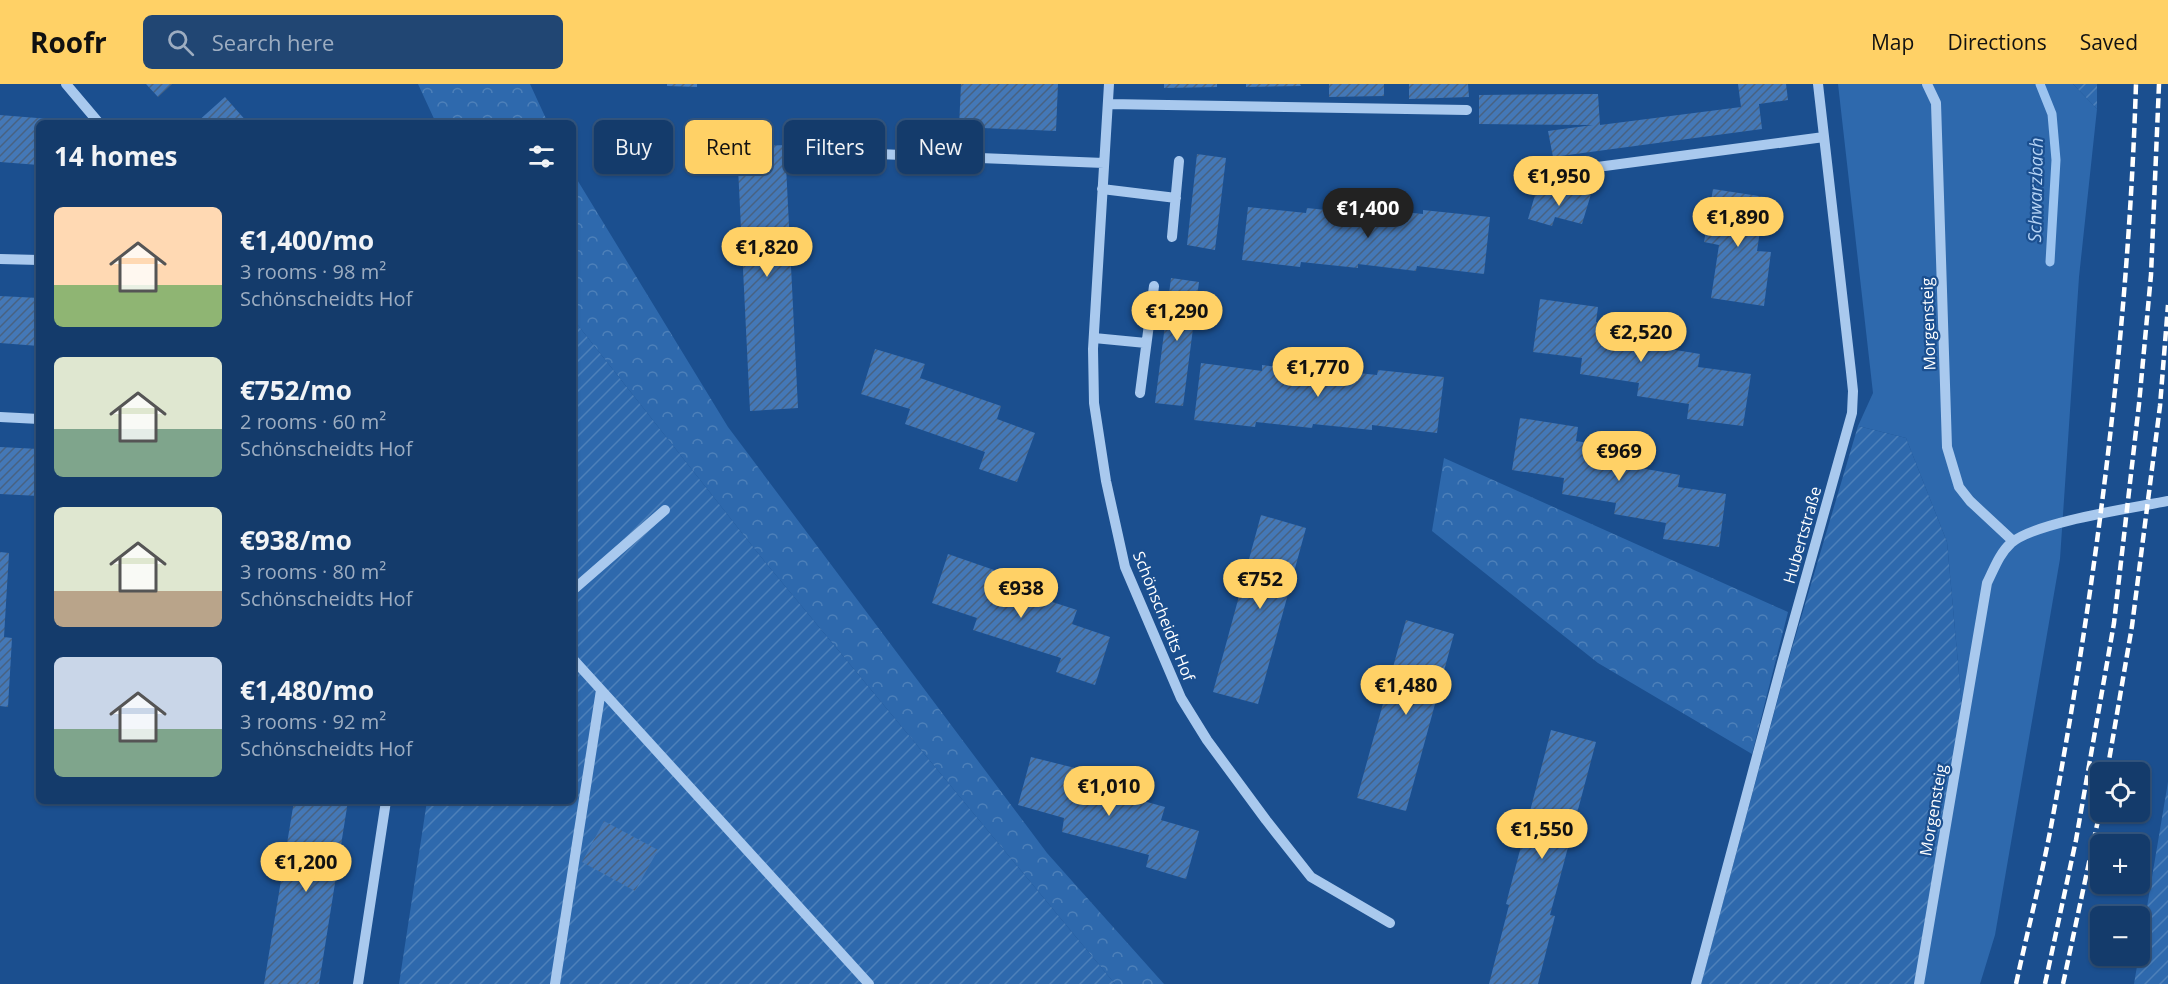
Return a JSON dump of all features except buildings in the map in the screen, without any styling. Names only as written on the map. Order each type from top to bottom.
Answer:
[{"type":"street","points":[[66,84],[96,120]]},
{"type":"street","name":"Schönscheidts Hof","points":[[1109,84],[1094,338],[1094,403],[1106,481],[1125,567],[1181,698],[1207,740],[1311,877],[1390,923]]},
{"type":"street","name":"Hubertstraße","points":[[1696,984],[1852,413],[1853,391],[1818,84]]},
{"type":"street","name":"Morgensteig","points":[[1919,984],[1987,583],[2002,553],[2013,541],[1970,501],[1959,487],[1947,447],[1936,103],[1927,84]]},
{"type":"street","points":[[1108,104],[1467,111]]},
{"type":"street","points":[[1552,173],[1824,136]]},
{"type":"street","points":[[885,154],[1104,163]]},
{"type":"street","points":[[1172,237],[1179,160]]},
{"type":"street","points":[[1102,189],[1176,198]]},
{"type":"street","points":[[0,259],[36,261]]},
{"type":"street","points":[[1140,393],[1154,286]]},
{"type":"street","points":[[1094,338],[1146,343]]},
{"type":"street","points":[[0,417],[36,418]]},
{"type":"street","points":[[2013,541],[2061,523],[2168,501]]},
{"type":"street","points":[[576,587],[664,510]]},
{"type":"street","points":[[576,662],[869,984]]},
{"type":"street","points":[[555,984],[601,690]]},
{"type":"street","points":[[358,984],[386,804]]},
{"type":"green space","points":[[418,84],[530,84],[547,120],[435,120]]},
{"type":"green space","points":[[1838,84],[2073,84],[2097,109],[2079,277],[2060,559],[1995,935],[1980,984],[1921,984],[1962,707],[1947,542],[1906,438],[1858,426],[1873,393]]},
{"type":"green space","points":[[2073,84],[2097,84],[2097,109]]},
{"type":"green space","points":[[576,178],[728,427],[1047,853],[1164,984],[1115,984],[761,557],[576,323]]},
{"type":"green space","points":[[576,323],[761,557],[1115,984],[399,984],[427,804],[576,804]]},
{"type":"green space","points":[[1858,426],[1906,438],[1947,542],[1962,707],[1917,984],[1701,984],[1787,665]]},
{"type":"green space","points":[[1444,458],[1788,612],[1752,754],[1598,663],[1432,531]]},
{"type":"green space","points":[[2168,782],[2168,984],[2134,984],[2137,966],[2150,966],[2150,906],[2147,906]]},
{"type":"waterway","name":"Schwarzbach","points":[[2040,84],[2052,114],[2056,160],[2050,262]]},
{"type":"railway","points":[[2016,984],[2050,832],[2067,740],[2095,553],[2126,272],[2136,84]]},
{"type":"railway","points":[[2045,984],[2076,840],[2114,623],[2151,275],[2159,84]]},
{"type":"railway","points":[[2109,762],[2132,626],[2160,406],[2168,305]]},
{"type":"railway","points":[[2063,984],[2098,822]]}]
